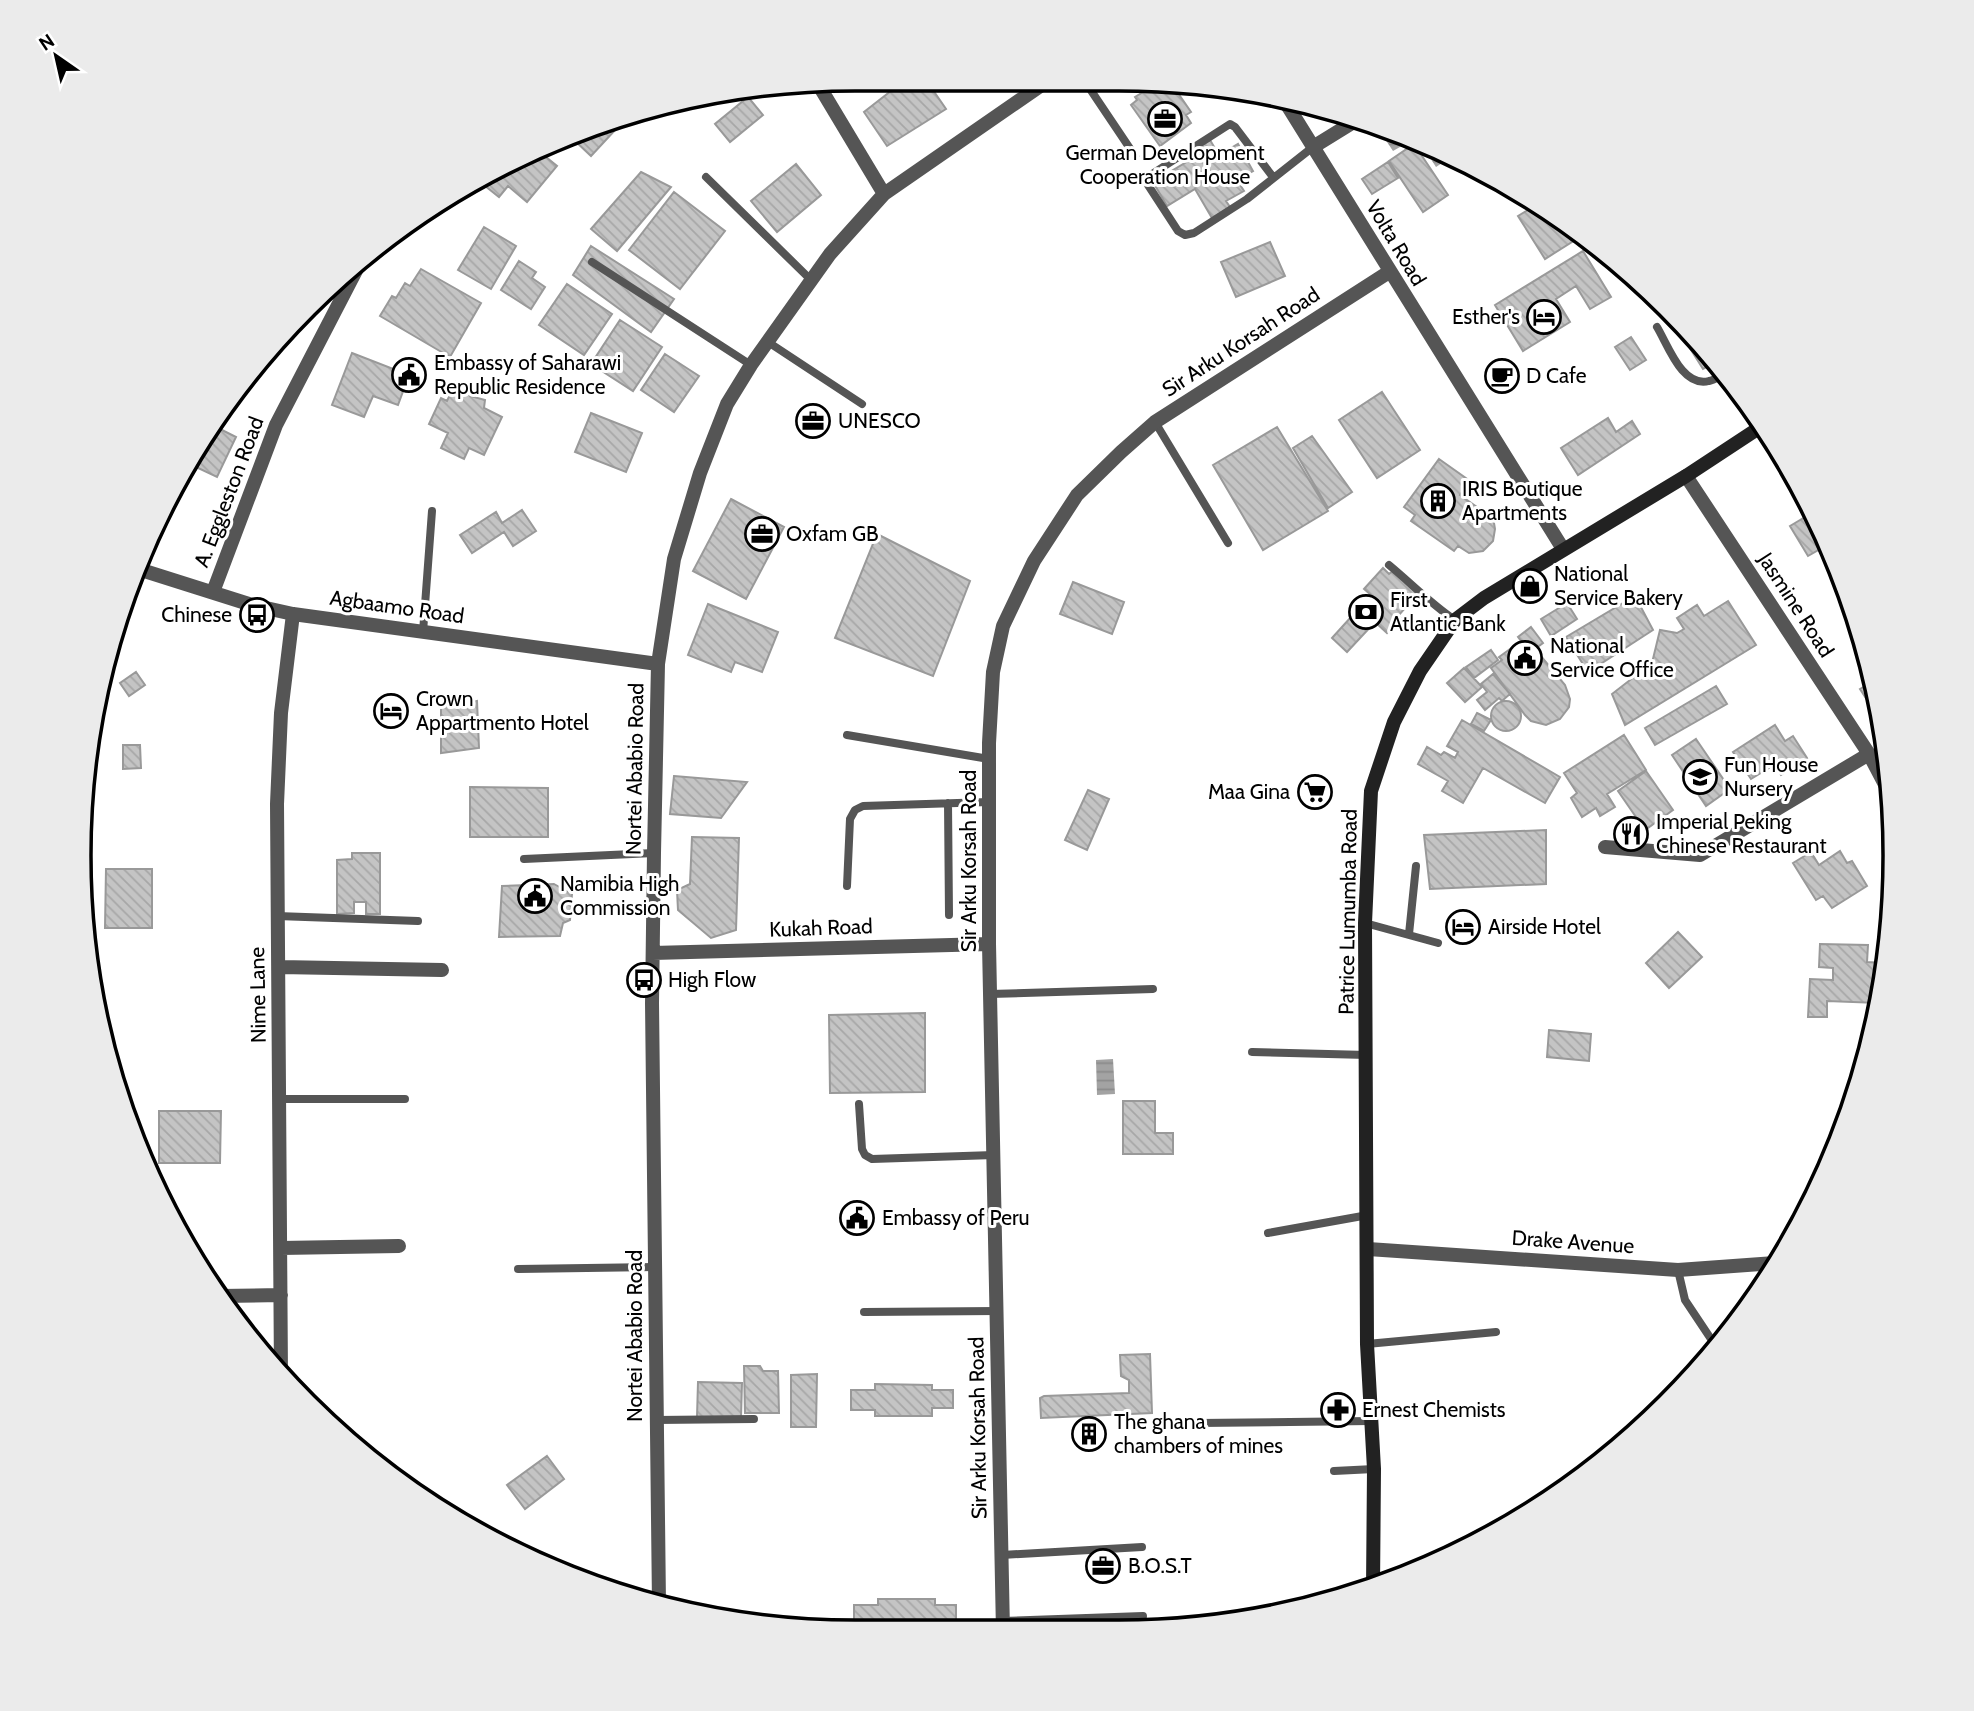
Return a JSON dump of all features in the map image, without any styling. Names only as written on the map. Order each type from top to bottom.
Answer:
[{"type":"street","name":"Nortei Ababio Road","points":[[659,1594],[654,853],[658,664],[674,559],[696,486],[727,404],[751,365],[830,254],[884,194],[1033,91]]},
{"type":"street","points":[[823,92],[884,194]]},
{"type":"street","name":"Volta Road","points":[[1291,111],[1563,549]]},
{"type":"street","points":[[1313,147],[1346,126]]},
{"type":"street","name":"Sir Arku Korsah Road","points":[[1003,1620],[989,944],[989,759],[993,672],[1003,626],[1034,561],[1077,495],[1121,452],[1155,422],[1389,272]]},
{"type":"street","name":"A. Eggleston Road","points":[[213,592],[276,425],[350,282]]},
{"type":"street","name":"Patrice Lumumba Road","points":[[1373,1576],[1374,1469],[1367,1344],[1365,923],[1371,791],[1394,722],[1420,671],[1455,620],[1484,598],[1686,476],[1754,431]]},
{"type":"street","name":"Jasmine Road","points":[[1686,476],[1877,770]]},
{"type":"street","name":"Agbaamo Road","points":[[146,571],[252,605],[293,614],[658,664]]},
{"type":"street","name":"Nime Lane","points":[[281,1360],[277,804],[281,713],[293,614]]},
{"type":"street","points":[[1605,846],[1700,855],[1869,754]]},
{"type":"street","name":"Kukah Road","points":[[653,953],[989,944]]},
{"type":"street","points":[[280,967],[442,970]]},
{"type":"street","points":[[281,1248],[400,1245]]},
{"type":"street","name":"Drake Avenue","points":[[1368,1249],[1678,1270],[1764,1264]]},
{"type":"street","points":[[231,1296],[281,1295]]},
{"type":"lane","points":[[1091,91],[1135,156]]},
{"type":"lane","points":[[1273,177],[1230,124],[1152,174],[1148,185],[1178,232],[1185,235],[1194,233],[1247,200],[1313,147]]},
{"type":"lane","points":[[706,177],[811,280]]},
{"type":"lane","points":[[592,262],[751,365]]},
{"type":"lane","points":[[340,291],[344,293]]},
{"type":"lane","points":[[1657,327],[1682,371],[1695,381],[1708,382],[1715,378]]},
{"type":"lane","points":[[768,342],[862,404]]},
{"type":"lane","points":[[1155,422],[1227,543]]},
{"type":"lane","points":[[423,632],[432,511]]},
{"type":"lane","points":[[1390,565],[1425,594],[1433,606],[1455,620]]},
{"type":"lane","points":[[847,736],[989,759]]},
{"type":"lane","points":[[847,886],[850,819],[855,810],[863,806],[989,802]]},
{"type":"lane","points":[[948,803],[949,915]]},
{"type":"lane","points":[[524,859],[654,853]]},
{"type":"lane","points":[[1409,934],[1416,866]]},
{"type":"lane","points":[[277,916],[418,921]]},
{"type":"lane","points":[[1365,923],[1438,943]]},
{"type":"lane","points":[[990,994],[1153,989]]},
{"type":"lane","points":[[1252,1052],[1367,1055]]},
{"type":"lane","points":[[280,1099],[405,1099]]},
{"type":"lane","points":[[859,1104],[862,1149],[865,1155],[872,1159],[994,1155]]},
{"type":"lane","points":[[1268,1233],[1368,1215]]},
{"type":"lane","points":[[519,1269],[655,1267]]},
{"type":"lane","points":[[1678,1270],[1685,1300],[1711,1338]]},
{"type":"lane","points":[[864,1311],[997,1311]]},
{"type":"lane","points":[[1367,1344],[1496,1332]]},
{"type":"lane","points":[[656,1420],[754,1419]]},
{"type":"lane","points":[[1199,1423],[1371,1421]]},
{"type":"lane","points":[[1334,1471],[1374,1469]]},
{"type":"lane","points":[[1002,1555],[1142,1547]]},
{"type":"lane","points":[[1087,1620],[1143,1616]]},
{"type":"shaded area","points":[[1386,140],[1402,146],[1393,151]]},
{"type":"shaded area","points":[[1430,158],[1442,163],[1436,167]]},
{"type":"shaded area","points":[[1113,1059],[1115,1094],[1097,1095],[1096,1060]]},
{"type":"building","points":[[891,91],[934,91],[946,109],[887,146],[864,112]]},
{"type":"building","name":"German Development Cooperation House","points":[[1143,92],[1179,94],[1191,112],[1186,115],[1191,123],[1160,146],[1131,105],[1137,100],[1135,97]]},
{"type":"building","points":[[750,99],[763,115],[730,142],[715,124],[745,100]]},
{"type":"building","points":[[615,131],[591,156],[578,144]]},
{"type":"building","points":[[1210,140],[1219,155],[1238,144],[1253,171],[1237,180],[1244,191],[1226,201],[1230,207],[1212,218],[1195,189],[1167,206],[1153,182],[1193,158],[1190,152]]},
{"type":"building","points":[[1408,148],[1420,153],[1448,195],[1423,212],[1389,161]]},
{"type":"building","points":[[546,157],[557,166],[527,202],[508,186],[499,197],[486,186]]},
{"type":"building","points":[[1388,162],[1398,178],[1372,194],[1362,179]]},
{"type":"building","points":[[796,164],[821,195],[777,232],[751,201]]},
{"type":"building","points":[[641,172],[671,187],[617,251],[591,229]]},
{"type":"building","points":[[674,192],[725,231],[680,289],[629,250]]},
{"type":"building","points":[[1528,210],[1572,242],[1545,259],[1518,216]]},
{"type":"building","points":[[484,227],[516,246],[491,289],[458,270]]},
{"type":"building","points":[[1270,242],[1285,276],[1236,297],[1221,262]]},
{"type":"building","points":[[591,246],[674,299],[651,332],[573,275]]},
{"type":"building","points":[[1583,251],[1611,297],[1590,309],[1576,286],[1556,299],[1570,322],[1523,351],[1495,305]]},
{"type":"building","points":[[519,261],[536,272],[532,278],[545,287],[531,309],[501,290]]},
{"type":"building","points":[[421,269],[481,303],[450,357],[380,316],[392,296],[396,298],[405,283],[410,286]]},
{"type":"building","points":[[567,284],[612,314],[584,355],[539,325]]},
{"type":"building","points":[[620,320],[662,347],[633,391],[591,364]]},
{"type":"building","points":[[1631,337],[1646,360],[1630,370],[1615,347]]},
{"type":"building","points":[[1689,347],[1706,367],[1703,369]]},
{"type":"building","points":[[352,353],[409,375],[398,405],[373,396],[364,417],[332,405]]},
{"type":"building","points":[[665,354],[699,376],[674,412],[641,390]]},
{"type":"building","points":[[456,382],[470,388],[470,396],[485,400],[484,408],[502,417],[484,455],[469,448],[464,459],[441,448],[448,433],[429,424],[441,398],[447,401]]},
{"type":"building","points":[[1382,392],[1420,450],[1377,478],[1339,420]]},
{"type":"building","points":[[591,413],[642,433],[626,472],[575,452]]},
{"type":"building","points":[[1608,418],[1616,432],[1632,421],[1640,434],[1578,475],[1561,448]]},
{"type":"building","points":[[1277,427],[1328,511],[1263,550],[1213,465]]},
{"type":"building","points":[[221,430],[236,437],[217,477],[197,467]]},
{"type":"building","points":[[1312,436],[1352,492],[1328,508],[1293,448]]},
{"type":"building","name":"IRIS Boutique Apartments","points":[[1439,459],[1470,481],[1460,495],[1491,517],[1494,523],[1493,541],[1483,551],[1469,553],[1458,546],[1454,551],[1411,521],[1415,515],[1404,507]]},
{"type":"building","points":[[731,499],[784,527],[746,599],[693,571]]},
{"type":"building","points":[[522,510],[536,531],[513,546],[504,532],[472,553],[460,535],[496,512],[502,523]]},
{"type":"building","points":[[1804,518],[1819,550],[1808,556],[1790,526]]},
{"type":"building","points":[[877,534],[970,581],[933,676],[835,638]]},
{"type":"building","points":[[1383,568],[1389,574],[1394,570],[1419,592],[1387,633],[1375,622],[1347,652],[1332,638],[1371,595],[1364,589]]},
{"type":"building","points":[[1073,582],[1124,602],[1112,634],[1060,614]]},
{"type":"building","points":[[1635,596],[1653,630],[1588,672],[1566,637]]},
{"type":"building","points":[[1728,601],[1756,645],[1625,725],[1612,694],[1652,663],[1660,630],[1677,633],[1684,629],[1677,618],[1697,605],[1704,616]]},
{"type":"building","points":[[1567,603],[1577,619],[1551,636],[1541,619]]},
{"type":"building","points":[[708,604],[778,632],[762,672],[735,662],[731,672],[688,655]]},
{"type":"building","points":[[1531,627],[1543,643],[1535,649],[1565,685],[1570,699],[1569,707],[1560,719],[1546,725],[1531,721],[1525,715],[1491,668],[1502,660],[1499,657],[1521,641],[1518,637]]},
{"type":"building","points":[[1491,650],[1498,660],[1474,678],[1466,667]]},
{"type":"building","points":[[1464,668],[1482,687],[1465,702],[1447,683]]},
{"type":"building","points":[[136,672],[145,685],[129,696],[120,683]]},
{"type":"building","points":[[1493,674],[1510,694],[1502,701],[1499,698],[1485,710],[1477,700],[1487,692],[1481,684]]},
{"type":"building","points":[[1716,686],[1727,704],[1655,745],[1645,728]]},
{"type":"building","points":[[477,701],[479,748],[441,753],[441,707]]},
{"type":"building","points":[[1506,701],[1517,705],[1521,716],[1517,727],[1506,731],[1495,727],[1491,716],[1495,705]]},
{"type":"building","points":[[1477,713],[1491,720],[1484,731],[1471,724]]},
{"type":"building","points":[[1462,720],[1560,777],[1545,803],[1483,768],[1463,803],[1442,791],[1448,781],[1418,764],[1427,747],[1441,755],[1444,752],[1455,758],[1458,752],[1447,746]]},
{"type":"building","points":[[1775,725],[1785,741],[1793,736],[1807,758],[1781,775],[1774,765],[1751,779],[1733,752]]},
{"type":"building","points":[[1624,735],[1646,770],[1607,794],[1615,807],[1600,816],[1596,808],[1582,817],[1571,798],[1577,793],[1564,773]]},
{"type":"building","points":[[1696,739],[1730,789],[1706,806],[1672,755]]},
{"type":"building","points":[[123,745],[140,745],[141,768],[123,769]]},
{"type":"building","points":[[1646,771],[1673,810],[1645,830],[1618,791]]},
{"type":"building","points":[[674,776],[747,782],[721,818],[670,814]]},
{"type":"building","points":[[470,787],[548,788],[548,837],[470,837]]},
{"type":"building","points":[[1088,790],[1109,799],[1087,850],[1065,840]]},
{"type":"building","points":[[1546,830],[1546,884],[1430,889],[1424,835]]},
{"type":"building","points":[[692,837],[739,838],[736,930],[711,938],[678,910],[677,890],[690,884]]},
{"type":"building","points":[[1840,851],[1847,863],[1852,861],[1867,886],[1832,908],[1823,896],[1816,900],[1793,863],[1811,852],[1819,865]]},
{"type":"building","points":[[352,853],[380,853],[380,914],[366,914],[366,902],[354,902],[354,913],[337,914],[337,860],[352,859]]},
{"type":"building","points":[[106,869],[152,869],[152,928],[105,928]]},
{"type":"building","points":[[554,884],[572,894],[570,920],[563,923],[560,936],[499,937],[502,886]]},
{"type":"building","points":[[1678,932],[1702,957],[1669,988],[1646,963]]},
{"type":"building","points":[[1820,944],[1868,945],[1867,962],[1875,962],[1868,1003],[1827,1001],[1827,1017],[1808,1017],[1810,979],[1833,980],[1833,968],[1819,967]]},
{"type":"building","points":[[925,1013],[925,1092],[830,1093],[829,1015]]},
{"type":"building","points":[[1549,1030],[1591,1034],[1589,1061],[1547,1057]]},
{"type":"building","points":[[1123,1101],[1155,1101],[1155,1133],[1173,1133],[1173,1154],[1123,1154]]},
{"type":"building","points":[[159,1111],[221,1111],[220,1163],[159,1163]]},
{"type":"building","points":[[1150,1354],[1152,1413],[1041,1418],[1040,1398],[1044,1396],[1129,1393],[1129,1380],[1121,1376],[1120,1355]]},
{"type":"building","points":[[744,1366],[760,1366],[763,1371],[778,1371],[779,1413],[745,1413]]},
{"type":"building","points":[[817,1374],[816,1427],[791,1427],[791,1375]]},
{"type":"building","points":[[698,1382],[742,1383],[741,1417],[697,1417]]},
{"type":"building","points":[[875,1384],[932,1385],[932,1390],[953,1390],[953,1408],[932,1408],[932,1416],[875,1416],[875,1410],[851,1410],[851,1390],[875,1390]]},
{"type":"building","name":"The ghana chambers of mines","points":[[1096,1419],[1099,1447],[1082,1448],[1079,1421]]},
{"type":"building","points":[[547,1456],[564,1479],[525,1509],[507,1485]]},
{"type":"building","points":[[878,1599],[935,1599],[935,1605],[956,1605],[956,1620],[854,1620],[854,1605],[878,1605]]},
{"type":"place","name":"German Development Cooperation House","points":[[1165,119]]},
{"type":"place","name":"Esther's","points":[[1544,317]]},
{"type":"place","name":"Embassy of Saharawi Republic Residence","points":[[409,375]]},
{"type":"place","name":"D Cafe","points":[[1502,376]]},
{"type":"place","name":"UNESCO","points":[[813,421]]},
{"type":"place","name":"IRIS Boutique Apartments","points":[[1438,501]]},
{"type":"place","name":"Oxfam GB","points":[[762,534]]},
{"type":"place","name":"National Service Bakery","points":[[1530,586]]},
{"type":"place","name":"First Atlantic Bank","points":[[1366,612]]},
{"type":"place","name":"Chinese","points":[[257,615]]},
{"type":"place","name":"National Service Office","points":[[1525,658]]},
{"type":"place","name":"Crown Appartmento Hotel","points":[[391,711]]},
{"type":"place","name":"Fun House Nursery","points":[[1700,777]]},
{"type":"place","name":"Maa Gina","points":[[1315,792]]},
{"type":"place","name":"Imperial Peking Chinese Restaurant","points":[[1631,834]]},
{"type":"place","name":"Namibia High Commission","points":[[535,896]]},
{"type":"place","name":"Airside Hotel","points":[[1463,927]]},
{"type":"place","name":"High Flow","points":[[644,980]]},
{"type":"place","name":"Embassy of Peru","points":[[857,1218]]},
{"type":"place","name":"Ernest Chemists","points":[[1338,1410]]},
{"type":"place","name":"The ghana chambers of mines","points":[[1089,1434]]},
{"type":"place","name":"B.O.S.T","points":[[1103,1566]]}]
